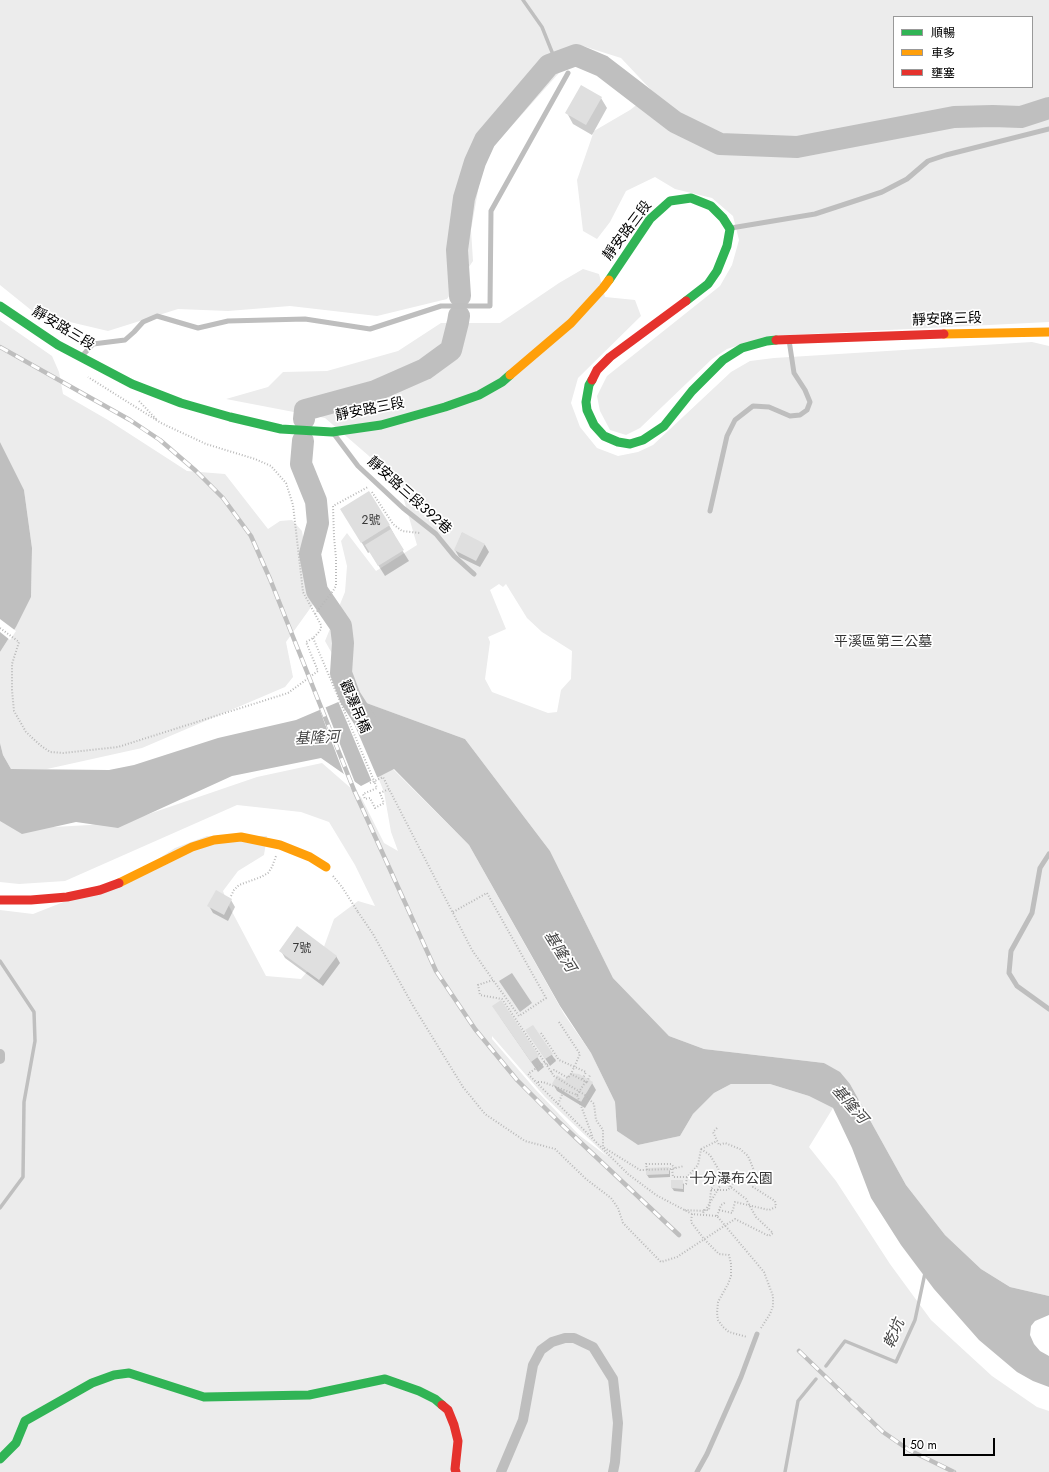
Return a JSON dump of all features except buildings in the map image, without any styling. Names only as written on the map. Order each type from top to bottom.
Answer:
[{"type":"main road","name":"靜安路三段","points":[[0,306],[58,345],[132,384],[181,403],[281,429],[332,432],[381,425],[445,407],[479,395],[502,382],[571,323],[603,288],[650,220],[670,201],[691,198],[711,206],[723,218],[730,229],[724,257],[708,284],[610,357],[597,370],[589,385],[586,402],[587,410],[594,425],[604,436],[618,442],[630,444],[643,440],[664,426],[692,391],[723,360],[742,348],[767,341],[789,339],[1049,332]]},
{"type":"main road","points":[[0,900],[31,900],[67,897],[100,890],[125,880],[192,847],[214,840],[241,837],[260,840],[280,846],[310,857],[326,867]]},
{"type":"main road","points":[[0,1459],[16,1443],[25,1422],[92,1383],[114,1375],[129,1373],[204,1397],[309,1395],[385,1380],[419,1391],[435,1399],[448,1410],[458,1441],[456,1472]]},
{"type":"street","points":[[0,1054],[0,1059]]},
{"type":"street","points":[[502,1472],[523,1420],[532,1365],[541,1350],[552,1342],[570,1338],[574,1338],[593,1347],[613,1379],[618,1423],[615,1462],[612,1472]]},
{"type":"lane","points":[[81,357],[94,344],[125,340],[143,322],[157,316],[198,328],[228,321],[305,319],[370,330],[441,306],[490,306],[491,212],[568,73]]},
{"type":"lane","points":[[730,229],[815,214],[882,192],[907,179],[928,161],[946,155],[1049,130]]},
{"type":"lane","points":[[710,511],[727,436],[735,420],[753,406],[768,407],[790,416],[800,415],[807,410],[810,402],[805,390],[794,373],[789,339]]},
{"type":"lane","name":"靜安路三段392巷","points":[[332,432],[358,466],[403,508],[436,534],[454,556],[474,574]]},
{"type":"lane","points":[[1049,854],[1040,868],[1032,914],[1012,951],[1009,973],[1017,986],[1049,1009]]},
{"type":"lane","points":[[698,1472],[741,1377],[757,1334]]},
{"type":"path","points":[[0,628],[19,642],[12,664],[14,712],[26,732],[50,752],[63,753],[118,747],[288,693],[318,672],[306,642],[313,638],[322,629],[321,624],[303,592],[293,505],[286,483],[271,466],[255,459],[206,444],[161,423],[83,374]]},
{"type":"path","points":[[132,384],[132,394],[161,423]]},
{"type":"path","points":[[315,614],[336,586],[333,506],[368,487],[393,524],[402,531],[436,534]]},
{"type":"path","name":"觀瀑吊橋","points":[[313,638],[377,788],[363,794],[365,799],[370,798],[375,808],[384,803],[380,793],[389,789]]},
{"type":"path","points":[[370,783],[383,777],[472,950],[519,1016],[546,998],[487,892],[453,912]]},
{"type":"path","points":[[231,896],[234,890],[240,885],[268,873],[272,867],[280,846]]},
{"type":"path","points":[[326,867],[342,887],[374,934],[412,1004],[463,1087],[485,1114],[525,1141],[555,1149],[586,1179],[611,1198],[618,1208],[623,1223],[661,1262],[677,1257],[735,1219],[769,1236],[773,1232],[756,1217],[746,1199],[723,1181],[705,1211],[683,1210]]},
{"type":"path","points":[[493,980],[478,985],[480,995],[502,999],[554,1076],[578,1090],[594,1104],[596,1120],[603,1130],[603,1147],[640,1170],[674,1169],[684,1166]]},
{"type":"path","points":[[551,1072],[554,1070],[568,1078],[580,1054],[559,1022]]},
{"type":"path","points":[[541,1033],[559,1060],[586,1072],[582,1080]]},
{"type":"path","points":[[547,1065],[557,1058]]},
{"type":"path","points":[[545,1062],[528,1074],[628,1174],[656,1195],[683,1210],[692,1214],[717,1216],[764,1272],[774,1296],[773,1306],[770,1314],[757,1334],[749,1337],[729,1332],[718,1320],[718,1302],[731,1276],[729,1255],[720,1254],[704,1239],[691,1222],[692,1214]]},
{"type":"path","points":[[570,1074],[587,1082]]},
{"type":"path","points":[[577,1095],[585,1081],[587,1082],[590,1075]]},
{"type":"path","points":[[578,1090],[584,1080],[587,1082]]},
{"type":"path","points":[[537,1082],[543,1082],[577,1095],[594,1139]]},
{"type":"path","points":[[558,1104],[564,1090]]},
{"type":"path","points":[[717,1128],[713,1132],[719,1145],[725,1143],[740,1149],[748,1156],[758,1180],[753,1187],[775,1201],[776,1207],[769,1210],[735,1202],[732,1213],[719,1210]]},
{"type":"path","points":[[701,1149],[717,1141]]},
{"type":"path","points":[[701,1149],[710,1155],[720,1172],[735,1181]]},
{"type":"path","points":[[683,1185],[686,1184],[687,1177],[698,1164],[701,1149]]},
{"type":"path","points":[[647,1170],[646,1164],[671,1164],[674,1169],[673,1177],[687,1177]]},
{"type":"path","points":[[703,1215],[704,1210],[709,1210],[711,1190],[720,1172]]},
{"type":"path","points":[[711,1190],[728,1190],[735,1181],[754,1172]]},
{"type":"path","points":[[717,1216],[721,1205],[726,1202]]},
{"type":"green space","points":[[0,0],[1049,0],[1049,322],[768,336],[727,349],[712,359],[640,428],[626,435],[610,430],[600,411],[597,396],[607,376],[720,286],[732,265],[739,240],[733,216],[712,198],[675,189],[655,177],[626,191],[610,222],[597,239],[583,231],[577,180],[594,131],[630,110],[653,92],[621,58],[583,46],[484,157],[471,230],[473,261],[447,299],[377,316],[290,306],[228,311],[178,309],[108,331],[36,314],[0,285]]},
{"type":"green space","name":"平溪區第三公墓","points":[[583,269],[599,274],[605,297],[635,300],[641,316],[578,378],[571,403],[580,427],[597,448],[618,456],[638,452],[653,445],[731,372],[750,361],[774,358],[1032,342],[1049,346],[1049,1296],[1010,1287],[981,1269],[945,1235],[906,1185],[850,1084],[824,1063],[704,1049],[669,1036],[613,978],[550,851],[465,739],[358,700],[325,641],[345,592],[347,566],[341,541],[347,533],[376,571],[417,545],[402,493],[369,456],[325,418],[226,399],[268,387],[283,372],[327,371],[398,351],[441,323],[500,323],[559,283]],"holes":[[[499,584],[503,587],[506,584],[527,618],[542,632],[572,651],[571,679],[561,690],[557,712],[548,713],[492,692],[485,679],[490,642],[488,637],[506,629],[490,590]]]},
{"type":"green space","points":[[0,320],[52,356],[59,372],[63,394],[108,420],[187,471],[225,474],[268,529],[280,521],[292,520],[302,531],[314,603],[286,642],[293,677],[285,687],[142,748],[47,769],[11,769],[3,755],[0,743],[0,652],[16,627],[31,597],[32,548],[24,490],[0,442]]},
{"type":"green space","name":"十分瀑布公園","points":[[322,763],[361,797],[384,843],[398,851],[391,832],[384,792],[378,777],[393,769],[469,845],[564,1014],[591,1053],[615,1102],[617,1131],[638,1145],[680,1136],[693,1114],[714,1093],[731,1084],[770,1084],[809,1096],[833,1108],[809,1147],[836,1181],[890,1264],[931,1320],[992,1376],[1037,1407],[1049,1411],[1049,1472],[0,1472],[0,910],[33,914],[94,890],[149,865],[175,848],[207,836],[267,836],[264,855],[238,871],[223,891],[228,904],[266,976],[301,979],[321,955],[334,919],[358,901],[375,906],[355,865],[329,822],[301,812],[237,805],[65,881],[19,884],[0,882],[0,820],[53,827],[90,825],[140,817],[257,777]],"holes":[[[492,1036],[545,1097],[608,1157],[579,1135],[535,1089],[492,1039]]]},
{"type":"water","points":[[0,442],[24,490],[32,548],[31,597],[16,627],[0,652]]},
{"type":"water","name":"基隆河","points":[[350,697],[465,739],[550,851],[613,978],[669,1036],[704,1049],[824,1063],[840,1072],[850,1084],[906,1185],[945,1235],[981,1269],[1010,1287],[1049,1296],[1049,1315],[1035,1321],[1031,1326],[1030,1335],[1034,1344],[1040,1351],[1049,1356],[1049,1387],[1033,1381],[1017,1372],[979,1340],[934,1289],[901,1245],[871,1198],[852,1148],[833,1108],[809,1096],[770,1084],[731,1084],[714,1093],[693,1114],[680,1136],[638,1145],[617,1131],[615,1102],[591,1053],[560,1006],[469,845],[394,769],[361,786],[321,758],[232,776],[118,828],[76,822],[22,834],[0,821],[0,743],[3,755],[11,769],[109,770],[134,765],[218,738],[296,720]]},
{"type":"water","points":[[512,973],[532,1003],[520,1012],[499,981]]},
{"type":"pier","points":[[0,619],[16,631],[10,640],[0,632]]},
{"type":"pier","points":[[343,698],[378,779],[372,782],[338,701]]},
{"type":"pier","points":[[325,706],[356,785],[345,777],[319,708]]},
{"type":"waterway","points":[[523,0],[542,27],[556,62]]},
{"type":"waterway","points":[[460,296],[457,250],[464,198],[475,162],[485,140],[549,65],[576,55],[602,66],[675,122],[720,144],[797,147],[954,117],[1021,117],[1049,108]]},
{"type":"waterway","points":[[304,419],[305,410],[375,391],[425,369],[451,350],[459,316]]},
{"type":"waterway","points":[[303,441],[301,464],[316,501],[318,523],[310,554],[317,591],[341,626],[343,643],[341,673],[350,697],[366,722]]},
{"type":"waterway","points":[[0,961],[34,1012],[35,1041],[24,1102],[23,1177],[0,1208]]},
{"type":"waterway","name":"乾坑","points":[[826,1366],[845,1341],[896,1362],[915,1320],[925,1273]]},
{"type":"waterway","name":"乾坑","points":[[785,1472],[798,1401],[816,1379]]},
{"type":"railway","points":[[0,347],[130,420],[160,440],[196,471],[223,498],[251,536],[270,579],[354,790],[436,971],[475,1029],[517,1080],[560,1123],[679,1235]]},
{"type":"railway","points":[[799,1351],[883,1432],[909,1450],[954,1472]]},
{"type":"traffic: fast","points":[[609,280],[650,219],[670,201],[691,198],[711,206],[723,218],[730,229],[727,246],[717,271],[708,284],[686,301]]},
{"type":"traffic: fast","points":[[0,306],[58,345],[132,384],[181,403],[230,417],[281,429],[332,432],[381,425],[445,407],[479,395],[502,382],[510,375]]},
{"type":"traffic: fast","points":[[592,380],[589,385],[586,402],[587,410],[594,425],[604,436],[618,442],[630,444],[643,440],[664,426],[692,391],[723,360],[742,348],[776,340]]},
{"type":"traffic: fast","points":[[0,1459],[16,1443],[25,1421],[92,1383],[114,1375],[129,1373],[204,1397],[309,1395],[385,1379],[419,1391],[435,1399],[442,1405]]},
{"type":"traffic: slow","points":[[510,375],[571,323],[609,280]]},
{"type":"traffic: slow","points":[[944,334],[1049,332]]},
{"type":"traffic: slow","points":[[119,883],[192,847],[214,840],[241,837],[280,845],[310,857],[326,867]]},
{"type":"traffic: jam","points":[[592,380],[597,370],[610,357],[686,301]]},
{"type":"traffic: jam","points":[[776,340],[944,334]]},
{"type":"traffic: jam","points":[[0,900],[31,900],[67,897],[100,890],[119,883]]},
{"type":"traffic: jam","points":[[442,1405],[448,1410],[458,1441],[456,1472]]}]
